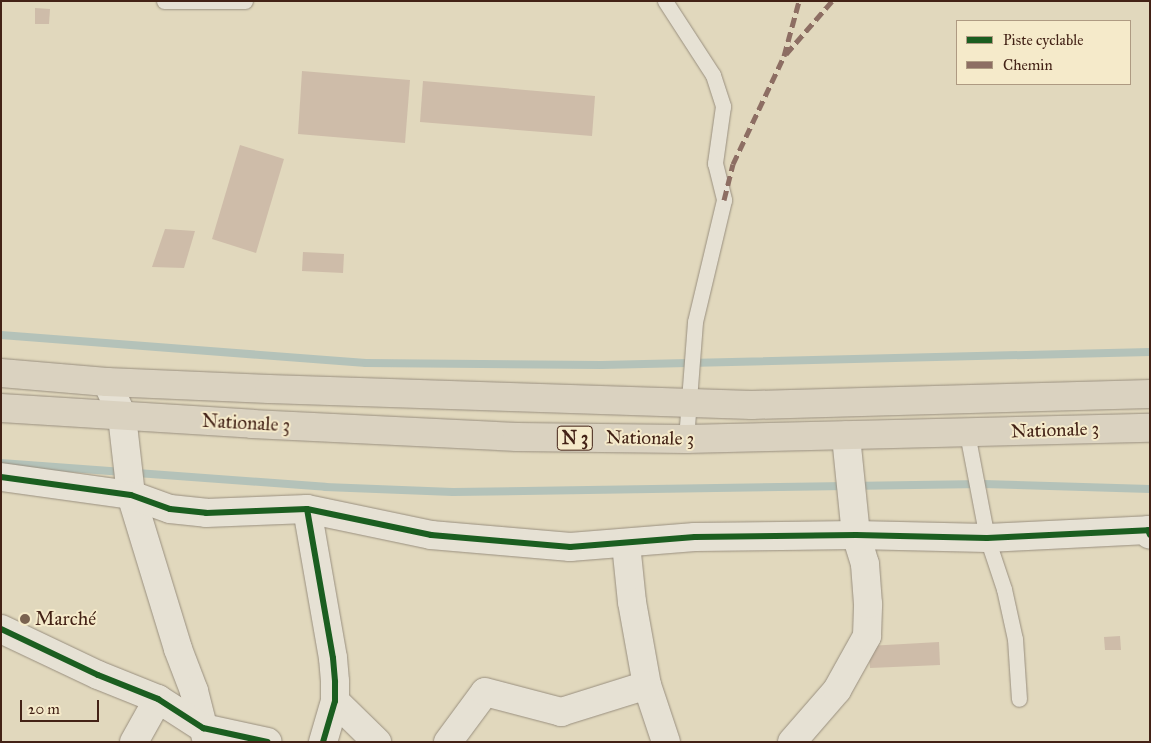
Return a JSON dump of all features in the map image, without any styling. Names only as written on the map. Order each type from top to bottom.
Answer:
[{"type":"main road","name":"Nationale 3","points":[[1,373],[108,382],[752,405],[1150,394]]},
{"type":"main road","name":"Nationale 3","points":[[1,408],[517,437],[686,439],[1150,428]]},
{"type":"street","points":[[108,382],[122,416],[131,495],[178,649],[194,691],[205,735]]},
{"type":"street","points":[[792,742],[829,701],[847,676],[866,639],[868,604],[865,564],[856,535],[846,436]]},
{"type":"street","points":[[1,477],[131,495],[170,509],[206,513],[307,509],[431,536],[570,547],[695,537],[856,535],[987,538],[1149,532]]},
{"type":"street","points":[[307,509],[333,658],[335,701],[323,742]]},
{"type":"street","points":[[626,544],[632,602],[647,685],[666,742]]},
{"type":"street","points":[[1,629],[98,675],[158,699],[205,735],[268,742]]},
{"type":"street","points":[[448,742],[485,692],[561,712],[647,685]]},
{"type":"street","points":[[134,742],[158,699]]},
{"type":"street","points":[[335,701],[377,742]]},
{"type":"lane","points":[[164,1],[245,1]]},
{"type":"lane","points":[[665,1],[713,75],[723,106],[716,163],[724,200],[696,322],[686,439]]},
{"type":"lane","points":[[967,433],[987,538],[1004,589],[1015,639],[1019,698]]},
{"type":"building","points":[[35,8],[50,9],[49,24],[35,24]]},
{"type":"building","points":[[302,71],[410,80],[405,143],[298,134]]},
{"type":"building","points":[[423,81],[595,96],[592,136],[420,122]]},
{"type":"building","points":[[240,145],[284,159],[256,253],[212,239]]},
{"type":"building","points":[[165,229],[195,231],[184,268],[152,267]]},
{"type":"building","points":[[303,252],[344,254],[343,273],[302,271]]},
{"type":"building","points":[[1120,636],[1121,650],[1105,650],[1104,637]]},
{"type":"building","points":[[939,642],[940,665],[870,668],[868,646]]},
{"type":"waterway","points":[[1,335],[366,363],[601,365],[1150,352]]},
{"type":"waterway","points":[[1,463],[325,487],[453,492],[983,484],[1150,489]]},
{"type":"marked path","points":[[724,200],[733,164],[784,56],[799,1]]},
{"type":"marked path","points":[[786,54],[832,1]]},
{"type":"cycle path","points":[[1,477],[131,495],[170,509],[206,513],[307,509],[333,658],[335,682],[335,701],[323,742]]},
{"type":"cycle path","points":[[307,509],[431,535],[570,547],[695,537],[856,535],[987,538],[1148,530],[1150,535]]},
{"type":"cycle path","points":[[1,629],[98,675],[158,699],[203,728],[268,742]]},
{"type":"place","name":"Marché","points":[[25,619]]}]
